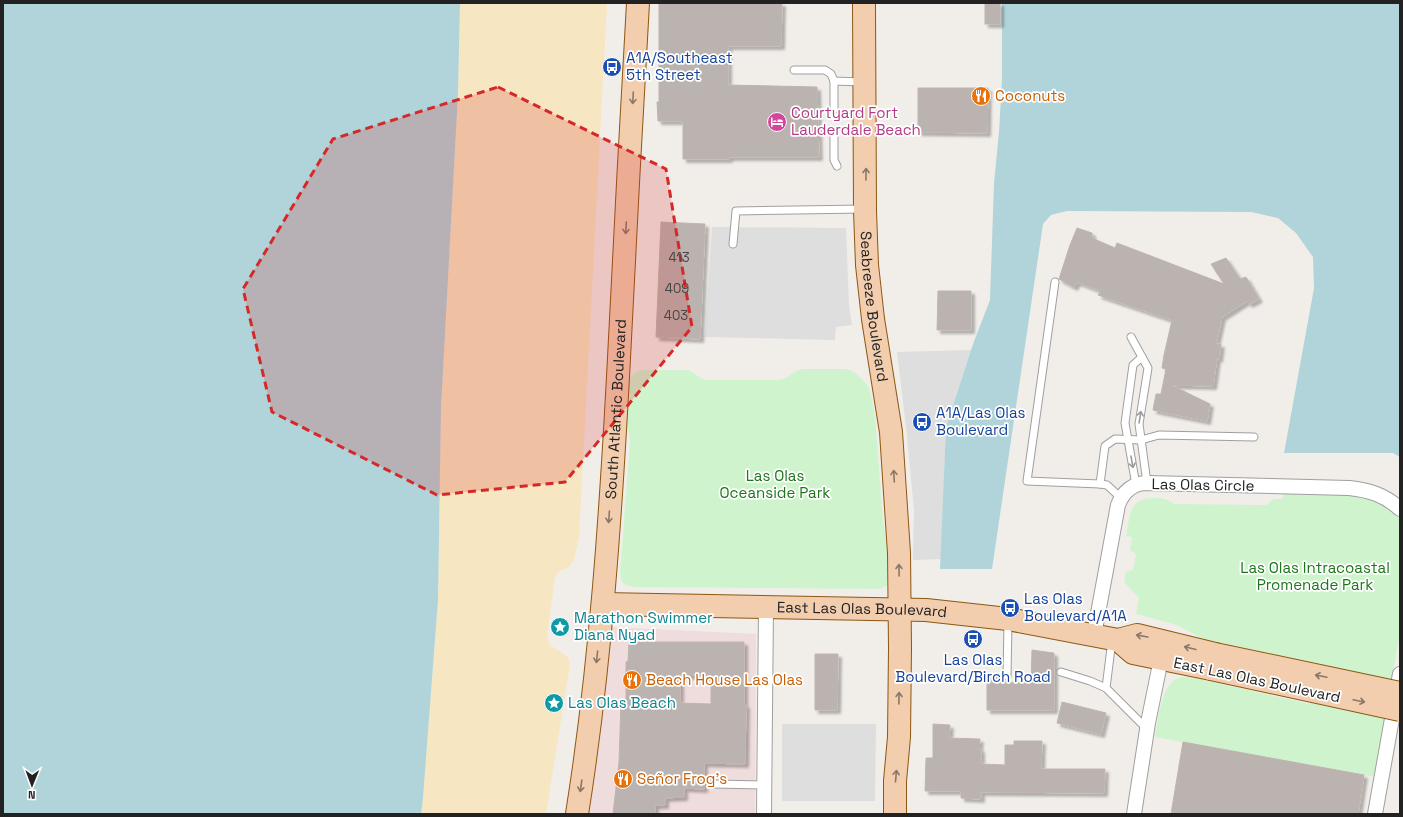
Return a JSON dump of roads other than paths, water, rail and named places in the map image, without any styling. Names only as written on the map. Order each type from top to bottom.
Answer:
[{"type":"main road","name":"South Atlantic Boulevard","points":[[577,814],[589,728],[603,604],[613,460],[638,3]]},
{"type":"main road","name":"Seabreeze Boulevard","points":[[864,3],[865,209],[870,297],[893,454],[899,553],[899,737],[894,814]]},
{"type":"main road","name":"East Las Olas Boulevard","points":[[603,604],[926,610],[1008,619],[1108,638],[1137,635],[1213,661],[1400,710]]},
{"type":"main road","name":"East Las Olas Boulevard","points":[[1108,638],[1133,653],[1161,659],[1213,661],[1400,693]]},
{"type":"street","name":"Las Olas Circle","points":[[1121,498],[1130,488],[1142,484],[1349,488],[1372,491],[1392,502],[1400,509]]},
{"type":"street","points":[[1108,638],[1116,512],[1121,498]]},
{"type":"street","points":[[764,814],[766,607]]},
{"type":"street","points":[[1134,814],[1147,729],[1161,659]]},
{"type":"street","points":[[1375,814],[1400,674]]},
{"type":"lane","points":[[794,70],[825,70],[831,74],[834,81],[834,109]]},
{"type":"lane","points":[[834,81],[864,82]]},
{"type":"lane","points":[[834,132],[834,160],[837,166]]},
{"type":"lane","points":[[733,244],[736,211],[865,209]]},
{"type":"lane","points":[[1055,282],[1027,481],[1107,485],[1121,498]]},
{"type":"lane","points":[[1131,337],[1148,368],[1139,424],[1142,440],[1142,484]]},
{"type":"lane","points":[[1142,357],[1133,366],[1125,423],[1128,440],[1142,484]]},
{"type":"lane","points":[[1100,484],[1105,446],[1115,440],[1142,440],[1159,435],[1254,438]]},
{"type":"lane","points":[[1007,676],[1008,619]]},
{"type":"lane","points":[[1106,688],[1108,638]]},
{"type":"lane","points":[[1061,672],[1090,681],[1106,688],[1147,729]]},
{"type":"lane","points":[[713,784],[764,785]]},
{"type":"water","points":[[3,3],[460,3],[458,94],[441,407],[438,600],[421,814],[3,814]]},
{"type":"water","points":[[1002,3],[1400,3],[1400,457],[1393,453],[1284,453],[1314,288],[1313,257],[1296,233],[1278,218],[1251,212],[1067,211],[1051,215],[1043,224],[992,569],[940,569],[946,427],[973,344],[990,300],[994,183],[1002,79]]},
{"type":"place","name":"A1A/Southeast 5th Street","points":[[612,67]]},
{"type":"place","name":"Coconuts","points":[[981,96]]},
{"type":"place","name":"Courtyard Fort Lauderdale Beach","points":[[777,122]]},
{"type":"place","name":"A1A/Las Olas Boulevard","points":[[922,422]]},
{"type":"place","name":"Las Olas Boulevard/A1A","points":[[1010,608]]},
{"type":"place","name":"Marathon Swimmer Diana Nyad","points":[[560,627]]},
{"type":"place","name":"Las Olas Boulevard/Birch Road","points":[[973,639]]},
{"type":"place","name":"Beach House Las Olas","points":[[632,680]]},
{"type":"place","name":"Las Olas Beach","points":[[554,703]]},
{"type":"place","name":"Señor Frog's","points":[[623,779]]},
{"type":"park label","name":"Las Olas Oceanside Park","points":[[775,484]]},
{"type":"park label","name":"Las Olas Intracoastal Promenade Park","points":[[1315,576]]}]
